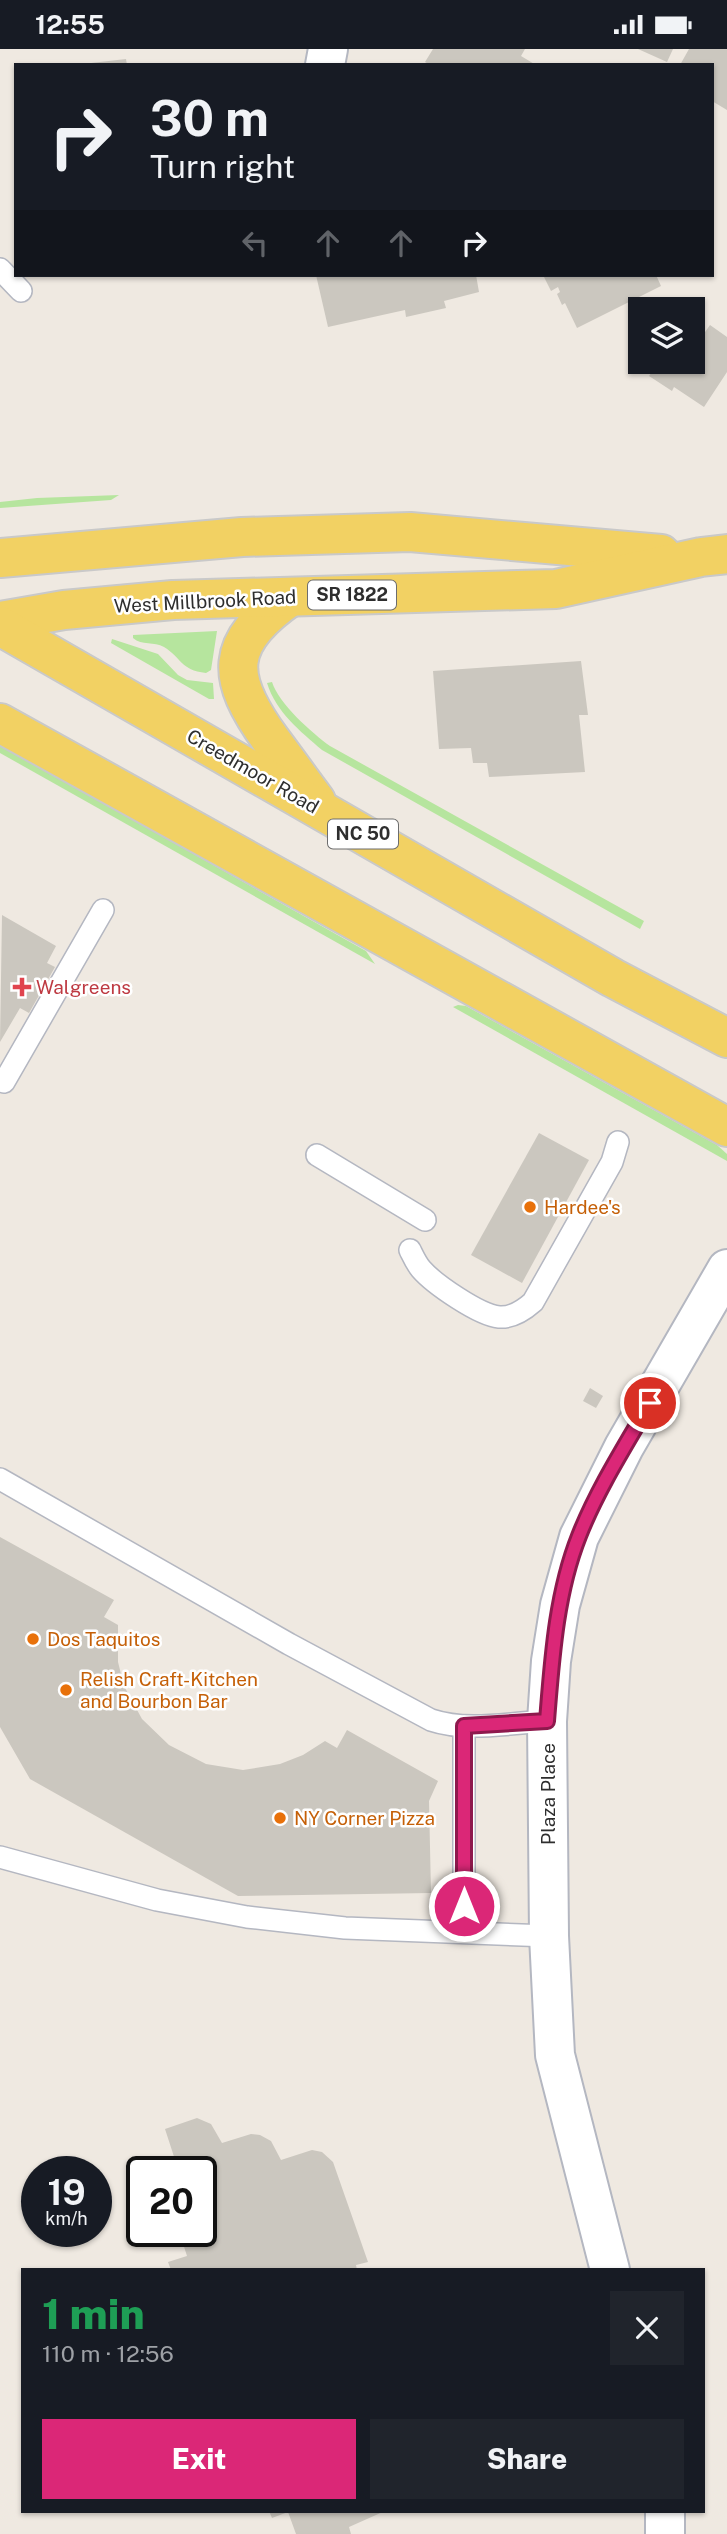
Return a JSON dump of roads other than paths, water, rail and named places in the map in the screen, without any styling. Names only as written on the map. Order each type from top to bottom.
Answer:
[{"type":"main road","name":"West Millbrook Road","points":[[0,558],[242,537],[410,532],[714,556]]},
{"type":"main road","name":"West Millbrook Road","points":[[0,621],[64,610],[173,600],[556,589],[714,556]]},
{"type":"main road","points":[[290,597],[268,612],[250,632],[239,654],[237,675],[242,694],[256,719],[323,811]]},
{"type":"main road","name":"Creedmoor Road","points":[[0,627],[613,978],[727,1038]]},
{"type":"main road","points":[[0,723],[727,1127]]},
{"type":"street","name":"Plaza Place","points":[[609,2268],[555,2055],[549,1936],[547,1721],[551,1661],[560,1605],[579,1537],[624,1447],[727,1269]]},
{"type":"street","points":[[665,2513],[665,2534]]},
{"type":"lane","points":[[0,269],[4,284]]},
{"type":"lane","points":[[0,1080],[4,1082],[103,911]]},
{"type":"lane","points":[[410,1250],[419,1267],[431,1279],[489,1314],[500,1317],[522,1311],[533,1301],[605,1173],[618,1142]]},
{"type":"lane","points":[[317,1155],[425,1220]]},
{"type":"lane","points":[[0,1479],[289,1644],[431,1720],[448,1726],[547,1721]]},
{"type":"lane","points":[[464,1726],[464,1932]]},
{"type":"lane","points":[[0,1857],[157,1900],[247,1917],[345,1928],[549,1936]]},
{"type":"place","name":"Walgreens","points":[[22,987]]},
{"type":"place","name":"Hardee's","points":[[530,1207]]},
{"type":"place","name":"Dos Taquitos","points":[[33,1639]]},
{"type":"place","name":"Relish Craft-Kitchen and Bourbon Bar","points":[[66,1690]]},
{"type":"place","name":"NY Corner Pizza","points":[[280,1818]]}]
